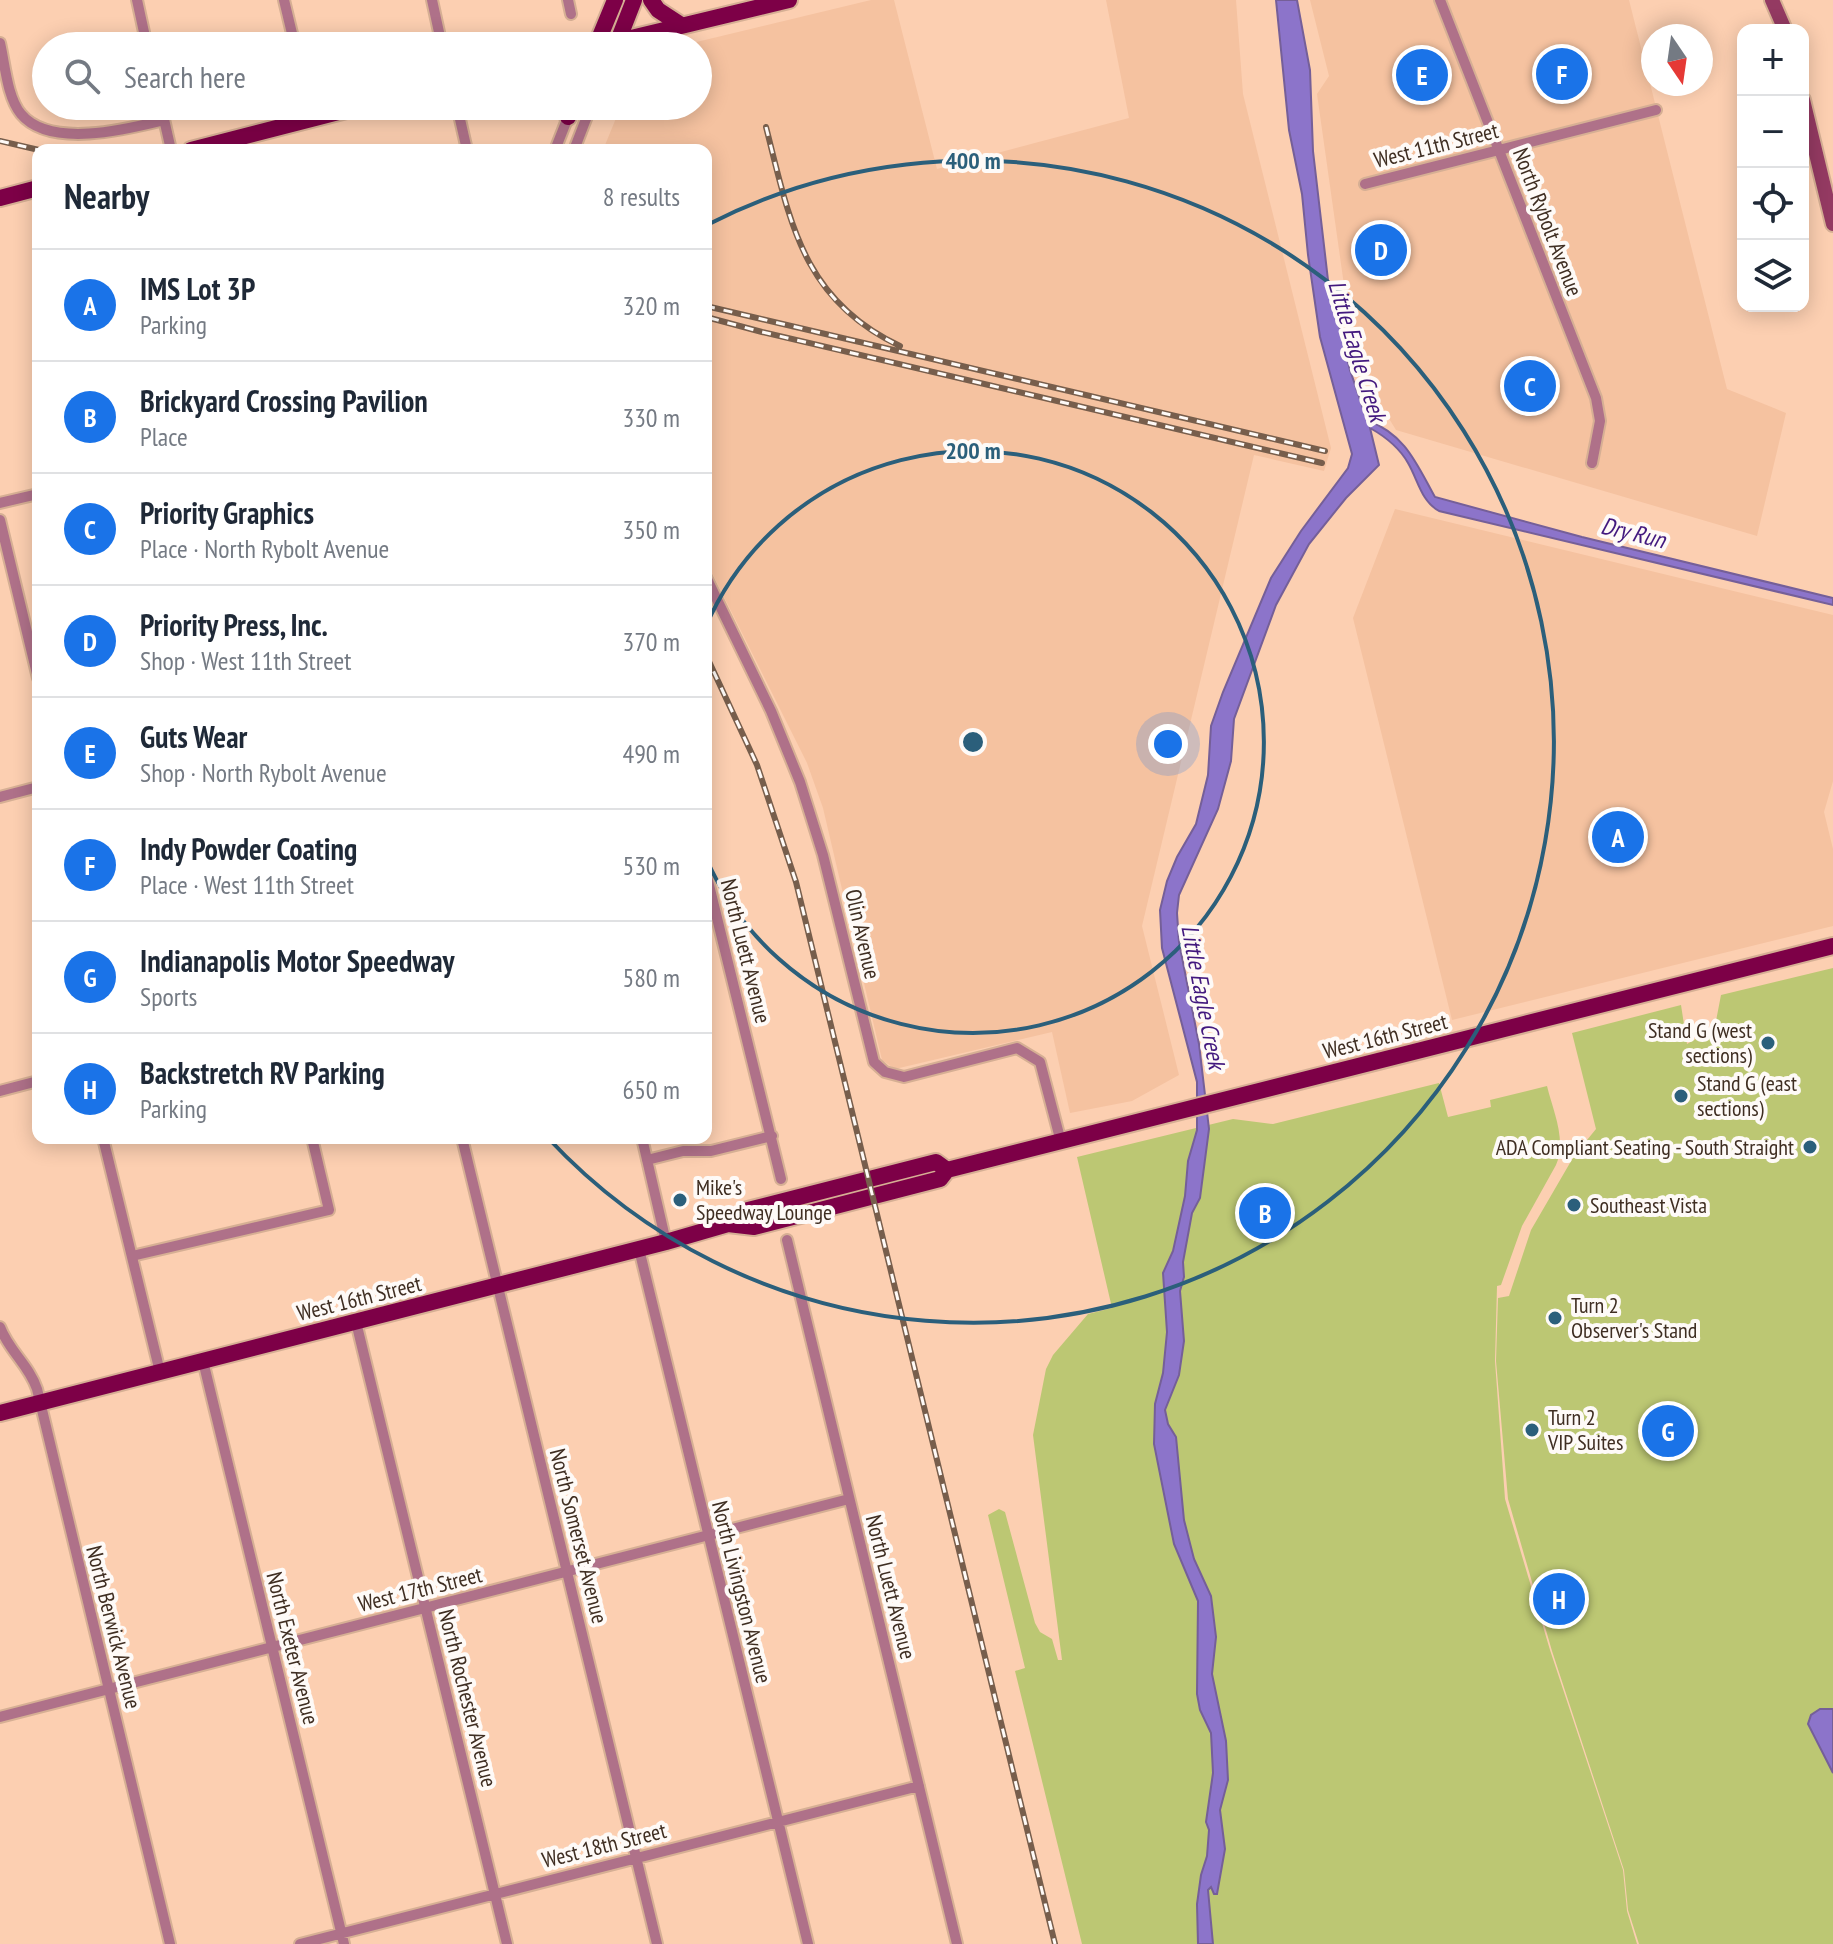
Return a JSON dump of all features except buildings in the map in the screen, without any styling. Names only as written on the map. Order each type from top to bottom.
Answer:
[{"type":"main road","points":[[602,32],[615,0]]},
{"type":"main road","points":[[621,32],[634,0]]},
{"type":"main road","points":[[651,0],[658,10],[681,25]]},
{"type":"main road","points":[[656,32],[744,5],[789,0]]},
{"type":"main road","points":[[210,144],[285,120]]},
{"type":"main road","points":[[0,198],[32,190]]},
{"type":"main road","name":"West 16th Street","points":[[0,1413],[728,1224],[754,1227],[782,1220],[940,1179],[947,1170],[1833,946]]},
{"type":"street","points":[[137,0],[144,32]]},
{"type":"street","points":[[284,0],[292,32]]},
{"type":"street","points":[[432,0],[439,32]]},
{"type":"street","points":[[568,0],[571,14]]},
{"type":"street","name":"North Rybolt Avenue","points":[[1440,0],[1596,398],[1600,421],[1592,463]]},
{"type":"street","points":[[1772,0],[1782,24]]},
{"type":"street","points":[[0,43],[16,105],[22,115],[33,123],[64,132],[94,134],[164,120],[170,144]]},
{"type":"street","name":"West 11th Street","points":[[1365,184],[1656,110]]},
{"type":"street","points":[[460,120],[466,144]]},
{"type":"street","points":[[557,144],[565,120]]},
{"type":"street","points":[[576,144],[586,120]]},
{"type":"street","points":[[1809,125],[1833,224]]},
{"type":"street","points":[[0,503],[32,495]]},
{"type":"street","points":[[0,520],[32,653]]},
{"type":"street","name":"Olin Avenue","points":[[712,589],[767,701],[800,782],[826,866],[874,1062],[885,1072],[904,1077],[1017,1048],[1040,1062],[1061,1142]]},
{"type":"street","points":[[0,797],[32,789]]},
{"type":"street","name":"North Luett Avenue","points":[[712,916],[781,1179]]},
{"type":"street","points":[[0,1091],[32,1083]]},
{"type":"street","points":[[647,1160],[683,1151],[711,1151],[772,1136]]},
{"type":"street","points":[[104,1144],[160,1372]]},
{"type":"street","points":[[132,1256],[329,1210],[313,1144]]},
{"type":"street","name":"North Somerset Avenue","points":[[463,1144],[657,1944]]},
{"type":"street","points":[[643,1144],[666,1242]]},
{"type":"street","name":"North Luett Avenue","points":[[787,1240],[957,1944]]},
{"type":"street","name":"North Livingston Avenue","points":[[639,1249],[808,1944]]},
{"type":"street","name":"North Rochester Avenue","points":[[356,1322],[507,1944]]},
{"type":"street","name":"North Berwick Avenue","points":[[0,1327],[30,1372],[40,1403],[170,1944]]},
{"type":"street","name":"North Exeter Avenue","points":[[203,1361],[343,1938]]},
{"type":"street","name":"West 17th Street","points":[[0,1717],[849,1499]]},
{"type":"street","name":"West 18th Street","points":[[300,1944],[343,1938],[495,1894],[919,1786]]},
{"type":"shaded area","points":[[871,0],[894,0],[937,169],[1129,118],[1106,0],[1236,0],[1243,94],[1331,448],[1324,471],[1254,455],[1142,926],[1179,1075],[1132,1101],[1070,1113],[1052,1032],[895,1069],[882,1060],[823,808],[807,763],[712,573],[712,144],[605,144],[615,120],[712,120],[712,38]]},
{"type":"shaded area","points":[[1276,0],[1297,0],[1310,70],[1313,151],[1328,280],[1350,370],[1367,420],[1401,442],[1435,497],[1582,537],[1833,598],[1833,605],[1439,511],[1424,496],[1401,452],[1370,428],[1379,465],[1346,498],[1309,544],[1276,605],[1234,719],[1231,761],[1218,809],[1179,895],[1177,913],[1179,942],[1199,1044],[1209,1129],[1200,1198],[1192,1213],[1183,1262],[1184,1277],[1180,1291],[1184,1341],[1179,1375],[1165,1410],[1168,1424],[1176,1437],[1184,1520],[1194,1559],[1211,1596],[1216,1637],[1212,1674],[1226,1741],[1228,1780],[1220,1810],[1225,1849],[1217,1894],[1211,1887],[1208,1890],[1213,1944],[1198,1944],[1197,1904],[1207,1856],[1209,1830],[1206,1822],[1213,1773],[1211,1733],[1200,1710],[1197,1694],[1198,1601],[1174,1544],[1154,1444],[1155,1404],[1163,1373],[1167,1332],[1163,1273],[1173,1251],[1185,1196],[1188,1161],[1197,1130],[1197,1082],[1162,948],[1160,910],[1177,857],[1196,824],[1208,775],[1211,726],[1271,578],[1348,468],[1352,454],[1320,337],[1302,194],[1289,130]]},
{"type":"shaded area","points":[[1310,0],[1629,0],[1641,48],[1641,96],[1653,96],[1727,389],[1786,413],[1757,536],[1396,430],[1355,363],[1317,94],[1329,76]]},
{"type":"shaded area","points":[[1395,509],[1833,615],[1833,781],[1824,812],[1833,849],[1833,926],[1452,1020],[1353,618]]},
{"type":"shaded area","points":[[1820,1709],[1833,1709],[1833,1773],[1808,1724],[1811,1715]]},
{"type":"green space","points":[[1833,968],[1833,1944],[1639,1944],[1628,1910],[1624,1870],[1552,1651],[1508,1499],[1496,1361],[1498,1298],[1509,1296],[1531,1230],[1574,1156],[1596,1129],[1572,1033],[1681,1005],[1687,1044],[1718,1026],[1716,1021],[1721,995]]},
{"type":"green space","points":[[1439,1083],[1448,1117],[1491,1107],[1490,1100],[1547,1086],[1558,1126],[1560,1146],[1556,1165],[1522,1226],[1501,1285],[1497,1286],[1495,1361],[1505,1499],[1550,1650],[1623,1870],[1627,1911],[1637,1944],[1082,1944],[1015,1671],[1025,1668],[988,1515],[999,1509],[1005,1512],[1035,1623],[1040,1632],[1052,1639],[1058,1660],[1062,1660],[1033,1435],[1046,1369],[1053,1355],[1088,1314],[1112,1308],[1077,1157],[1233,1119],[1273,1124]]},
{"type":"railway","points":[[766,127],[793,225],[821,281],[841,306],[867,327],[900,346]]},
{"type":"railway","points":[[0,141],[32,148]]},
{"type":"railway","points":[[712,307],[1325,451]]},
{"type":"railway","points":[[712,319],[1322,463]]},
{"type":"railway","points":[[712,668],[757,765],[796,882],[1055,1944]]},
{"type":"place","name":"Indy Powder Coating","points":[[1562,74]]},
{"type":"place","name":"Guts Wear","points":[[1422,75]]},
{"type":"place","name":"Priority Press, Inc.","points":[[1381,250]]},
{"type":"place","name":"Priority Graphics","points":[[1530,386]]},
{"type":"place","name":"IMS Lot 3P","points":[[1618,837]]},
{"type":"place","name":"Stand G (west sections)","points":[[1768,1043]]},
{"type":"place","name":"Stand G (east sections)","points":[[1681,1096]]},
{"type":"place","name":"ADA Compliant Seating - South Straight","points":[[1810,1147]]},
{"type":"place","name":"Mike's Speedway Lounge","points":[[680,1200]]},
{"type":"place","name":"Southeast Vista","points":[[1574,1205]]},
{"type":"place","name":"Brickyard Crossing Pavilion","points":[[1265,1213]]},
{"type":"place","name":"Turn 2 Observer's Stand","points":[[1555,1318]]},
{"type":"place","name":"Turn 2 VIP Suites","points":[[1532,1430]]},
{"type":"place","name":"Indianapolis Motor Speedway","points":[[1668,1431]]},
{"type":"place","name":"Backstretch RV Parking","points":[[1559,1599]]},
{"type":"water label","name":"Little Eagle Creek","points":[[1357,351]]},
{"type":"water label","name":"Dry Run","points":[[1633,533]]},
{"type":"water label","name":"Little Eagle Creek","points":[[1203,997]]}]
